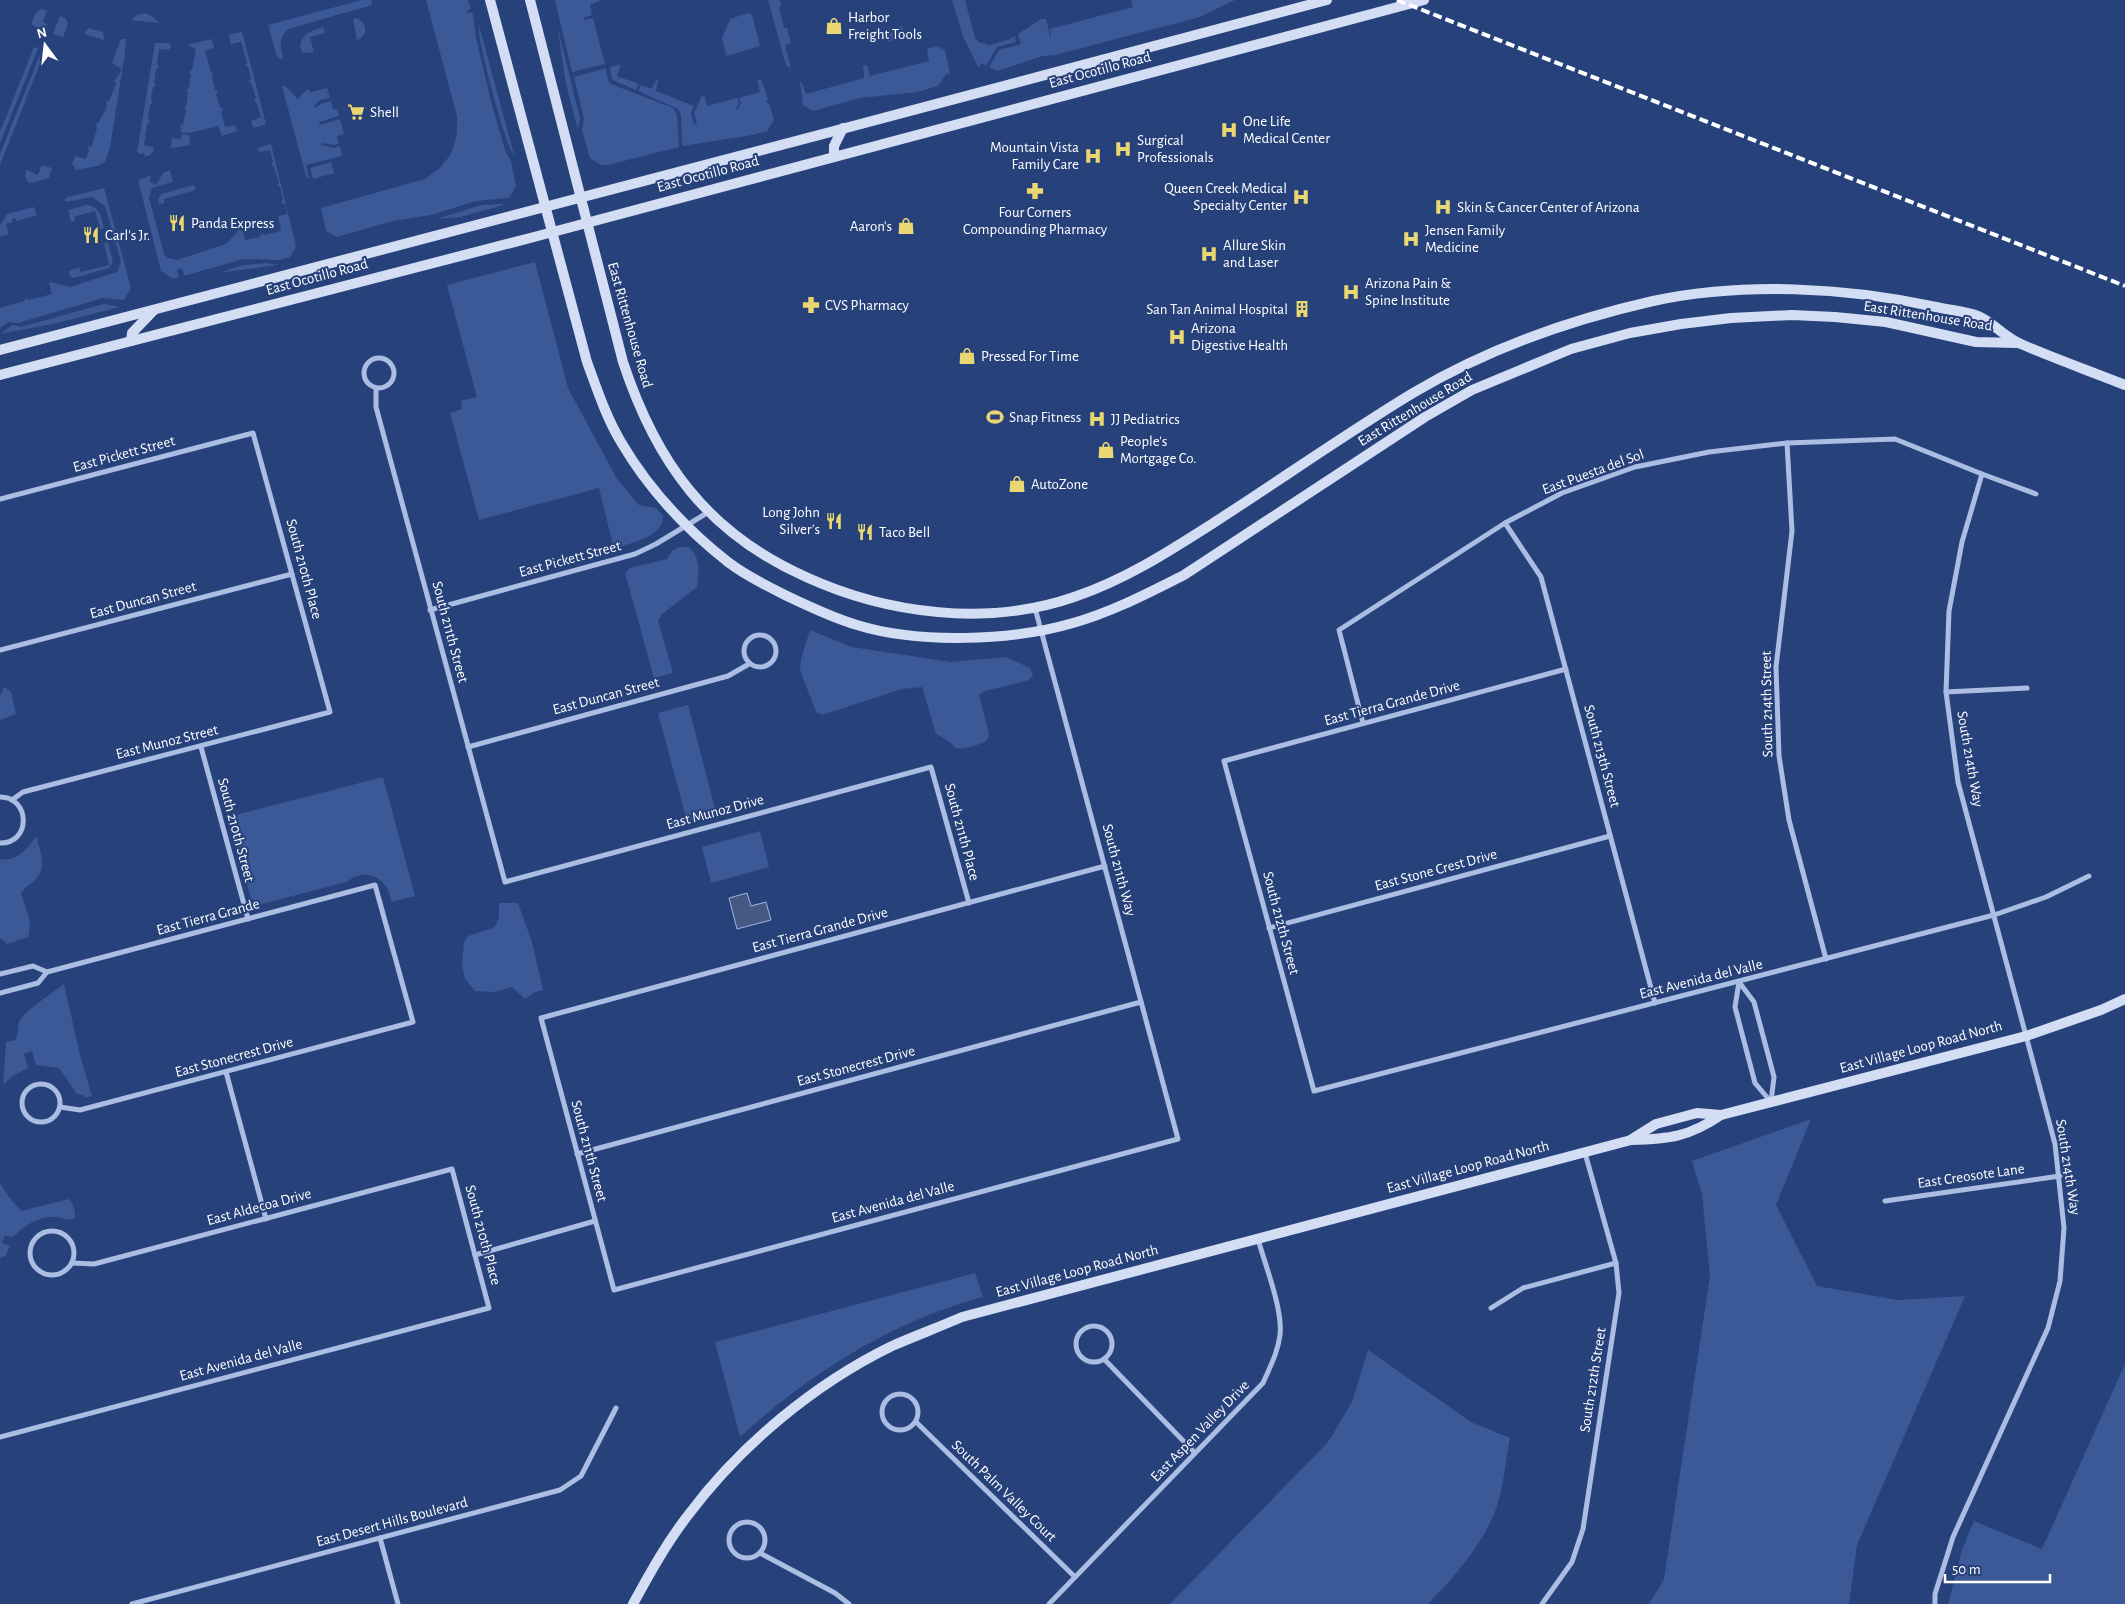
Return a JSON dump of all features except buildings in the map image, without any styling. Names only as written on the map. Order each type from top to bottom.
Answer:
[{"type":"main road","name":"East Rittenhouse Road","points":[[490,0],[587,362],[620,442],[651,485],[686,526],[730,564],[767,586],[810,607],[858,626],[911,636],[1002,636],[1040,631],[1093,617],[1144,596],[1184,575],[1425,417],[1472,390],[1571,349],[1630,333],[1731,318],[1834,317],[1886,322],[1976,342],[2017,343]]},
{"type":"main road","name":"East Rittenhouse Road","points":[[530,0],[582,196],[623,362],[635,398],[651,434],[673,469],[707,513],[751,547],[774,562],[838,592],[875,602],[923,612],[980,612],[1035,608],[1072,598],[1134,573],[1414,392],[1474,361],[1524,339],[1583,318],[1668,299],[1733,291],[1809,290],[1892,297],[1980,317],[2017,343]]},
{"type":"main road","name":"East Ocotillo Road","points":[[0,350],[1326,0]]},
{"type":"main road","name":"East Ocotillo Road","points":[[0,375],[553,232],[1424,0]]},
{"type":"main road","points":[[834,156],[834,146],[843,128]]},
{"type":"main road","points":[[132,340],[132,333],[154,310]]},
{"type":"main road","points":[[2017,343],[2125,385]]},
{"type":"main road","name":"East Village Loop Road North","points":[[633,1604],[654,1565],[689,1514],[725,1472],[767,1430],[848,1371],[892,1346],[962,1318],[1258,1238],[1631,1140],[1664,1140],[1701,1128],[1721,1115],[2026,1036],[2101,1010],[2125,998]]},
{"type":"main road","name":"East Village Loop Road North","points":[[1631,1140],[1656,1124],[1697,1113],[1721,1115]]},
{"type":"street","name":"South 211th Street","points":[[382,358],[391,362],[395,376],[393,381],[386,387],[376,389],[367,383],[364,378],[365,368],[371,360],[382,358]]},
{"type":"street","name":"South 211th Street","points":[[376,389],[376,407],[504,882]]},
{"type":"street","name":"East Pickett Street","points":[[0,499],[253,432]]},
{"type":"street","name":"South 210th Place","points":[[253,432],[330,712]]},
{"type":"street","name":"East Puesta del Sol","points":[[1363,723],[1339,630],[1504,523],[1562,493],[1635,467],[1709,452],[1787,443],[1896,439],[2036,494]]},
{"type":"street","name":"South 214th Street","points":[[1787,443],[1792,531],[1776,667],[1779,756],[1789,820],[1826,959]]},
{"type":"street","name":"South 214th Way","points":[[1935,1604],[1935,1594],[1953,1538],[2048,1328],[2060,1281],[2064,1228],[2060,1176],[2055,1144],[1958,782],[1946,692],[1949,611],[1962,542],[1982,474]]},
{"type":"street","name":"East Pickett Street","points":[[430,610],[635,554],[707,513]]},
{"type":"street","name":"South 213th Street","points":[[1504,523],[1540,577],[1655,1003]]},
{"type":"street","name":"East Duncan Street","points":[[0,650],[292,574]]},
{"type":"street","name":"South 211th Way","points":[[1035,608],[1178,1139]]},
{"type":"street","name":"East Duncan Street","points":[[758,635],[772,640],[775,645],[776,656],[770,664],[760,668],[750,664],[744,655],[744,649],[749,640],[758,635]]},
{"type":"street","name":"East Duncan Street","points":[[468,747],[728,676],[750,664]]},
{"type":"street","name":"East Tierra Grande Drive","points":[[1224,761],[1566,669]]},
{"type":"street","name":"South 214th Way","points":[[1946,692],[2027,688]]},
{"type":"street","name":"East Munoz Street","points":[[12,800],[23,792],[330,712]]},
{"type":"street","name":"South 210th Street","points":[[200,747],[248,919]]},
{"type":"street","name":"South 212th Street","points":[[1224,761],[1314,1091]]},
{"type":"street","name":"East Munoz Drive","points":[[504,882],[931,767]]},
{"type":"street","name":"South 211th Place","points":[[931,767],[969,903]]},
{"type":"street","points":[[0,797],[12,800],[22,810],[24,825],[17,837],[0,843]]},
{"type":"street","name":"East Stone Crest Drive","points":[[1269,928],[1610,836]]},
{"type":"street","name":"East Tierra Grande Drive","points":[[541,1018],[1105,866]]},
{"type":"street","name":"East Avenida del Valle","points":[[1314,1091],[1739,982],[1994,914],[2046,897],[2089,876]]},
{"type":"street","name":"East Tierra Grande","points":[[0,993],[38,983],[47,972],[376,885],[413,1022]]},
{"type":"street","name":"East Tierra Grande","points":[[0,974],[33,966],[47,972]]},
{"type":"street","points":[[1739,982],[1754,1002],[1774,1077],[1771,1102]]},
{"type":"street","points":[[1739,982],[1735,1007],[1755,1083],[1771,1102]]},
{"type":"street","name":"East Stonecrest Drive","points":[[577,1154],[1142,1002]]},
{"type":"street","name":"South 211th Street","points":[[541,1018],[614,1290]]},
{"type":"street","name":"East Stonecrest Drive","points":[[60,1107],[80,1110],[413,1022]]},
{"type":"street","points":[[226,1072],[266,1218]]},
{"type":"street","points":[[44,1085],[50,1087],[58,1095],[60,1107],[58,1113],[48,1121],[36,1121],[26,1114],[23,1101],[28,1090],[32,1087],[44,1085]]},
{"type":"street","name":"East Avenida del Valle","points":[[614,1290],[1178,1139]]},
{"type":"street","name":"South 212th Street","points":[[1542,1604],[1572,1562],[1583,1529],[1619,1293],[1616,1263],[1584,1152]]},
{"type":"street","name":"South 210th Place","points":[[452,1169],[489,1308]]},
{"type":"street","name":"East Aldecoa Drive","points":[[72,1263],[94,1264],[452,1169]]},
{"type":"street","name":"East Creosote Lane","points":[[1885,1201],[2060,1176]]},
{"type":"street","points":[[475,1255],[595,1221]]},
{"type":"street","points":[[46,1231],[61,1232],[72,1242],[75,1256],[72,1263],[62,1274],[54,1275],[40,1272],[31,1261],[30,1246],[34,1239],[46,1231]]},
{"type":"street","name":"East Aspen Valley Drive","points":[[1049,1604],[1264,1383],[1277,1349],[1280,1333],[1279,1316],[1258,1238]]},
{"type":"street","points":[[1491,1308],[1523,1288],[1616,1263]]},
{"type":"street","name":"East Avenida del Valle","points":[[0,1437],[489,1308]]},
{"type":"street","points":[[1100,1326],[1109,1333],[1112,1338],[1111,1350],[1104,1359],[1099,1361],[1087,1360],[1078,1352],[1076,1340],[1083,1330],[1088,1327],[1100,1326]]},
{"type":"street","points":[[1104,1359],[1195,1453]]},
{"type":"street","points":[[904,1394],[910,1396],[917,1405],[918,1416],[916,1422],[907,1430],[894,1430],[884,1422],[882,1416],[884,1404],[893,1396],[904,1394]]},
{"type":"street","name":"East Desert Hills Boulevard","points":[[132,1604],[560,1490],[581,1476],[616,1408]]},
{"type":"street","name":"South Palm Valley Court","points":[[916,1422],[1075,1577]]},
{"type":"street","points":[[741,1522],[753,1522],[763,1530],[766,1542],[760,1553],[749,1558],[743,1558],[733,1552],[729,1541],[732,1530],[736,1525],[741,1522]]},
{"type":"street","points":[[380,1538],[398,1604]]},
{"type":"street","points":[[760,1553],[835,1593],[849,1604]]},
{"type":"shaded area","points":[[362,0],[371,0],[372,5],[288,29],[281,40],[283,60],[277,57],[268,25]]},
{"type":"shaded area","points":[[426,0],[468,0],[471,9],[467,13],[471,12],[473,14],[476,38],[492,105],[505,150],[511,161],[516,186],[509,198],[476,201],[431,215],[393,221],[337,237],[326,231],[321,208],[425,179],[440,168],[451,154],[457,135],[457,116]]},
{"type":"shaded area","points":[[555,0],[601,0],[590,5],[592,15],[583,18],[584,20],[593,18],[605,64],[572,72]]},
{"type":"shaded area","points":[[768,0],[780,0],[781,6],[779,7],[784,28],[787,28],[791,43],[785,45],[791,68],[786,65]]},
{"type":"shaded area","points":[[952,0],[965,0],[975,38],[979,42],[989,45],[1015,36],[1016,42],[997,47],[986,66],[982,63],[978,67],[963,36]]},
{"type":"shaded area","points":[[1131,0],[1235,0],[1200,17],[1055,55],[1043,56],[997,71],[989,67],[999,50],[1021,44],[1018,34],[1041,19],[1046,19],[1051,40],[1050,29],[1133,7]]},
{"type":"shaded area","points":[[42,9],[47,11],[43,22],[47,24],[45,31],[31,24],[36,12]]},
{"type":"shaded area","points":[[144,13],[152,16],[159,23],[131,20],[137,15]]},
{"type":"shaded area","points":[[748,13],[752,15],[760,46],[726,56],[722,38],[730,19]]},
{"type":"shaded area","points":[[60,16],[65,18],[68,23],[63,37],[53,34]]},
{"type":"shaded area","points":[[357,18],[363,22],[365,30],[364,35],[357,40],[353,19]]},
{"type":"shaded area","points":[[479,25],[514,155],[505,134],[492,92],[482,50]]},
{"type":"shaded area","points":[[557,25],[580,119],[578,130],[566,84]]},
{"type":"shaded area","points":[[901,26],[903,28],[897,39],[888,42],[884,32]]},
{"type":"shaded area","points":[[323,27],[325,33],[310,37],[314,52],[303,53],[300,47],[305,36],[311,31]]},
{"type":"shaded area","points":[[88,28],[103,32],[104,40],[84,34]]},
{"type":"shaded area","points":[[242,32],[266,124],[255,128],[251,121],[261,117],[257,103],[254,101],[256,98],[251,83],[248,82],[251,79],[248,67],[245,65],[247,62],[241,42],[231,44],[229,37],[230,34]]},
{"type":"shaded area","points":[[121,39],[126,39],[125,53],[110,147],[105,162],[97,166],[76,170],[72,164],[75,156],[86,159],[89,151],[88,147],[92,146],[97,128],[96,124],[99,122],[107,106],[106,102],[109,101],[116,84],[114,80],[122,69],[112,63]]},
{"type":"shaded area","points":[[212,39],[214,48],[205,51],[213,74],[215,90],[218,92],[216,94],[220,107],[223,109],[221,112],[225,127],[235,125],[237,131],[222,136],[218,126],[182,133],[180,126],[183,124],[186,111],[184,108],[186,107],[188,93],[186,90],[189,88],[191,75],[189,72],[192,70],[196,49],[187,45]]},
{"type":"shaded area","points":[[155,43],[169,43],[171,46],[169,50],[159,49],[157,64],[159,67],[156,69],[154,83],[156,85],[153,87],[151,100],[153,104],[150,105],[148,118],[150,121],[147,124],[144,145],[153,147],[154,150],[145,157],[144,153],[139,154],[137,152]]},
{"type":"shaded area","points":[[936,46],[945,50],[950,74],[946,74],[938,86],[918,92],[860,98],[813,111],[803,105],[800,82],[806,94],[864,78],[863,66],[867,65],[870,76],[929,61],[927,49]]},
{"type":"shaded area","points":[[34,47],[38,48],[0,143],[0,132]]},
{"type":"shaded area","points":[[42,50],[45,51],[0,165],[0,154]]},
{"type":"shaded area","points":[[621,64],[617,76],[639,84],[636,90],[612,80],[610,67]]},
{"type":"shaded area","points":[[606,68],[608,80],[611,84],[673,108],[677,115],[679,147],[608,165],[601,165],[590,158],[582,130],[584,119],[574,77]]},
{"type":"shaded area","points":[[761,79],[768,99],[766,102],[769,104],[774,120],[767,131],[753,135],[682,146],[681,115],[678,109],[638,91],[641,85],[652,89],[656,80],[658,80],[656,91],[694,106],[691,113],[694,124],[697,123],[694,113],[702,96],[705,97],[707,106],[737,98],[739,104],[735,109],[737,110],[741,104],[739,98],[760,92],[757,81]]},
{"type":"shaded area","points":[[282,86],[285,86],[298,99],[307,89],[311,92],[327,88],[330,98],[320,100],[314,106],[315,108],[322,103],[331,101],[333,109],[337,109],[339,116],[319,122],[320,125],[340,119],[344,134],[337,136],[339,144],[322,143],[321,145],[334,148],[340,146],[342,156],[306,165],[309,179],[306,176]]},
{"type":"shaded area","points":[[182,134],[189,135],[190,145],[171,148],[172,138],[181,139]]},
{"type":"shaded area","points":[[271,144],[296,246],[290,257],[279,260],[243,259],[187,275],[184,275],[182,268],[177,270],[179,277],[173,279],[161,271],[138,180],[152,175],[149,181],[156,185],[163,173],[170,170],[173,182],[152,188],[149,198],[164,254],[168,258],[177,260],[226,244],[239,230],[243,231],[245,240],[260,237],[262,233],[265,235],[281,231],[278,216],[287,214],[285,204],[281,203],[283,199],[280,187],[277,185],[279,182],[274,167],[271,165],[273,162],[270,150],[259,152],[258,148]]},
{"type":"shaded area","points":[[331,162],[334,173],[313,179],[310,168]]},
{"type":"shaded area","points":[[42,165],[52,168],[49,178],[31,183],[28,182],[25,176],[27,170],[38,175]]},
{"type":"shaded area","points":[[194,185],[196,190],[164,199],[164,203],[159,204],[158,199],[161,194]]},
{"type":"shaded area","points":[[104,188],[131,288],[124,300],[103,298],[18,323],[9,322],[0,328],[0,308],[24,301],[26,298],[29,300],[52,294],[49,283],[51,282],[70,287],[117,272],[121,261],[105,206],[92,197],[65,202],[65,198]]},
{"type":"shaded area","points":[[86,205],[97,210],[101,216],[104,228],[100,229],[95,211],[74,217],[75,221],[71,222],[68,210]]},
{"type":"shaded area","points":[[481,205],[504,205],[460,217],[437,219]]},
{"type":"shaded area","points":[[34,207],[37,215],[16,221],[16,218],[12,219],[12,222],[6,224],[9,234],[0,237],[0,226],[7,214]]},
{"type":"shaded area","points":[[108,242],[113,262],[109,268],[74,278],[69,276],[69,271],[79,267],[81,272],[109,265],[104,243]]},
{"type":"shaded area","points":[[535,262],[568,388],[617,479],[639,505],[656,508],[663,516],[662,523],[652,534],[614,549],[599,488],[479,520],[450,413],[462,409],[461,401],[477,397],[447,285]]},
{"type":"shaded area","points":[[267,263],[278,265],[218,273],[244,265]]},
{"type":"shaded area","points":[[104,304],[120,307],[57,323],[0,334],[13,325],[21,327]]},
{"type":"shaded area","points":[[679,547],[689,547],[696,556],[699,570],[697,587],[662,614],[658,621],[673,673],[654,678],[625,573],[630,568],[667,559],[672,551]]},
{"type":"shaded area","points":[[810,630],[852,647],[951,662],[1006,657],[1030,668],[1033,675],[1026,681],[985,691],[979,695],[989,733],[988,739],[981,744],[955,748],[950,742],[936,734],[922,687],[902,689],[822,715],[816,712],[800,670],[801,659]]},
{"type":"shaded area","points":[[4,687],[11,692],[16,714],[0,720],[0,696]]},
{"type":"shaded area","points":[[688,705],[716,812],[687,821],[658,713]]},
{"type":"shaded area","points":[[383,777],[415,896],[391,902],[388,890],[381,880],[370,875],[364,875],[356,876],[346,882],[262,904],[251,899],[228,817]]},
{"type":"shaded area","points":[[760,831],[769,867],[711,883],[702,847]]},
{"type":"shaded area","points":[[36,836],[42,859],[41,870],[35,880],[21,894],[30,926],[28,937],[7,944],[0,938],[0,859],[11,859],[21,854]]},
{"type":"shaded area","points":[[747,893],[751,906],[766,902],[771,920],[737,929],[729,898]]},
{"type":"shaded area","points":[[499,903],[518,903],[532,942],[543,990],[535,992],[525,999],[512,987],[494,992],[475,991],[465,979],[462,964],[464,942],[468,936],[495,927],[499,917]]},
{"type":"shaded area","points":[[64,984],[80,1055],[92,1096],[85,1098],[84,1095],[77,1094],[59,1068],[36,1065],[32,1051],[24,1054],[28,1068],[11,1077],[3,1085],[6,1042],[15,1040],[20,1020],[23,1016]]},
{"type":"shaded area","points":[[1811,1119],[1776,1205],[1817,1286],[1898,1300],[1965,1296],[1857,1545],[1849,1604],[1649,1604],[1664,1579],[1710,1276],[1702,1194],[1692,1161]]},
{"type":"shaded area","points":[[0,1183],[21,1211],[69,1199],[74,1208],[75,1218],[70,1220],[56,1217],[44,1218],[27,1225],[13,1237],[5,1236],[2,1243],[10,1246],[6,1255],[0,1258]]},
{"type":"shaded area","points":[[975,1273],[983,1297],[949,1307],[916,1320],[853,1352],[794,1392],[740,1437],[715,1342]]},
{"type":"shaded area","points":[[1368,1350],[1471,1422],[1510,1438],[1498,1503],[1486,1531],[1469,1557],[1428,1604],[1170,1604],[1328,1442],[1352,1402]]},
{"type":"shaded area","points":[[2125,1364],[2125,1604],[1948,1604],[1962,1550],[1974,1521],[2042,1549]]},
{"type":"railway","points":[[1397,0],[2125,286]]},
{"type":"place","name":"Harbor Freight Tools","points":[[834,26]]},
{"type":"place","name":"Shell","points":[[356,112]]},
{"type":"place","name":"One Life Medical Center","points":[[1229,130]]},
{"type":"place","name":"Surgical Professionals","points":[[1123,149]]},
{"type":"place","name":"Mountain Vista Family Care","points":[[1093,156]]},
{"type":"place","name":"Four Corners Compounding Pharmacy","points":[[1035,191]]},
{"type":"place","name":"Queen Creek Medical Specialty Center","points":[[1301,197]]},
{"type":"place","name":"Skin & Cancer Center of Arizona","points":[[1443,207]]},
{"type":"place","name":"Panda Express","points":[[177,223]]},
{"type":"place","name":"Aaron's","points":[[906,226]]},
{"type":"place","name":"Carl's Jr.","points":[[91,235]]},
{"type":"place","name":"Jensen Family Medicine","points":[[1411,239]]},
{"type":"place","name":"Allure Skin and Laser","points":[[1209,254]]},
{"type":"place","name":"Arizona Pain & Spine Institute","points":[[1351,292]]},
{"type":"place","name":"CVS Pharmacy","points":[[811,305]]},
{"type":"place","name":"San Tan Animal Hospital","points":[[1302,309]]},
{"type":"place","name":"Arizona Digestive Health","points":[[1177,337]]},
{"type":"place","name":"Pressed For Time","points":[[967,356]]},
{"type":"place","name":"Snap Fitness","points":[[995,417]]},
{"type":"place","name":"JJ Pediatrics","points":[[1097,419]]},
{"type":"place","name":"People's Mortgage Co.","points":[[1106,450]]},
{"type":"place","name":"AutoZone","points":[[1017,484]]},
{"type":"place","name":"Long John Silver's","points":[[834,521]]},
{"type":"place","name":"Taco Bell","points":[[865,532]]}]
